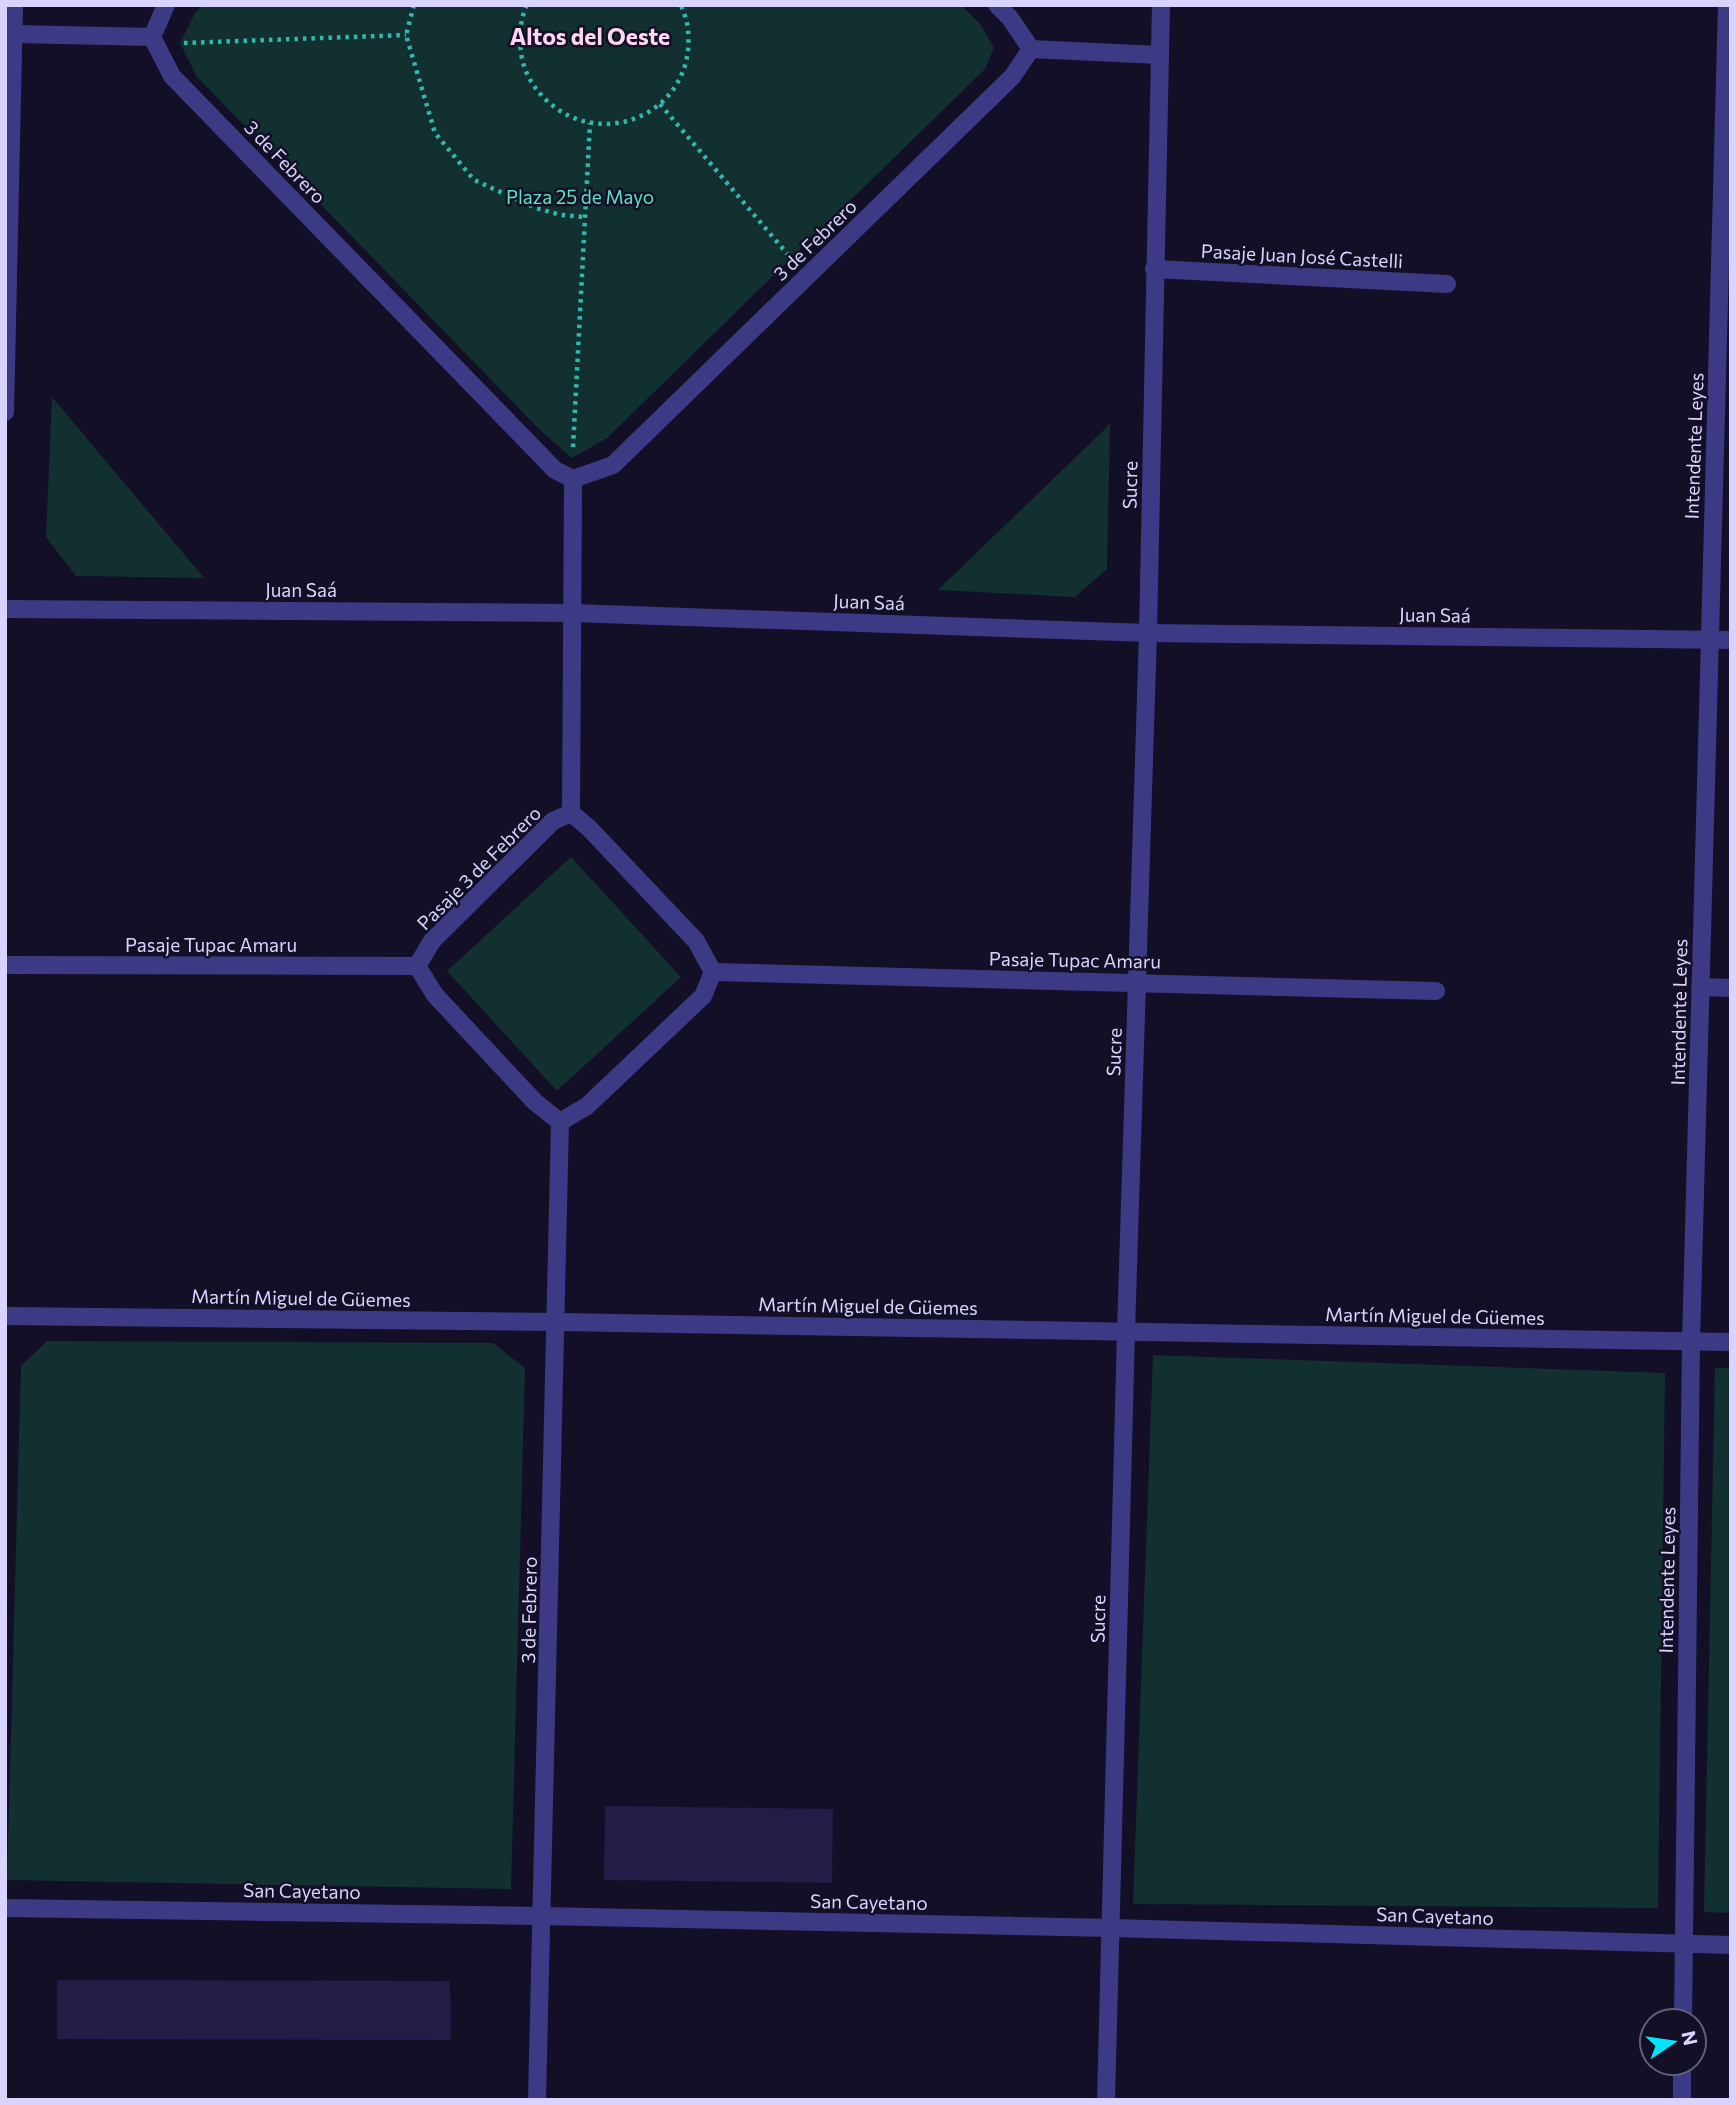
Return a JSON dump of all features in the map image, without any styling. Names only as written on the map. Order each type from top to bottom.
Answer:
[{"type":"street","points":[[5,412],[14,5]]},
{"type":"street","points":[[14,34],[152,37],[166,5]]},
{"type":"street","points":[[997,5],[1010,18],[1031,49],[1160,55]]},
{"type":"street","name":"Sucre","points":[[1106,2100],[1148,633],[1161,5]]},
{"type":"street","name":"Intendente Leyes","points":[[1683,2007],[1691,1341],[1710,639],[1725,289],[1727,5]]},
{"type":"street","name":"3 de Febrero","points":[[152,37],[172,75],[555,470],[573,479],[613,465],[1012,77],[1031,49]]},
{"type":"street","name":"Pasaje Juan José Castelli","points":[[1154,270],[1447,284]]},
{"type":"street","points":[[571,813],[573,479]]},
{"type":"street","name":"Juan Saá","points":[[5,610],[573,613],[1148,633],[1731,640]]},
{"type":"street","name":"Pasaje 3 de Febrero","points":[[417,967],[432,941],[554,821],[571,813],[589,828],[696,941],[713,972]]},
{"type":"street","name":"Pasaje Tupac Amaru","points":[[5,965],[417,967]]},
{"type":"street","points":[[417,967],[435,995],[535,1102],[560,1122],[587,1106],[704,996],[713,972]]},
{"type":"street","name":"Pasaje Tupac Amaru","points":[[713,972],[1436,990]]},
{"type":"street","points":[[1700,987],[1731,988]]},
{"type":"street","name":"3 de Febrero","points":[[537,2100],[560,1122]]},
{"type":"street","name":"Martín Miguel de Güemes","points":[[5,1316],[557,1322],[1731,1342]]},
{"type":"street","name":"San Cayetano","points":[[5,1908],[1111,1928],[1731,1945]]},
{"type":"street","points":[[1682,2077],[1682,2100]]},
{"type":"path","points":[[414,5],[406,35],[435,133],[474,180],[536,208],[585,218]]},
{"type":"path","points":[[527,5],[519,37],[523,65],[536,91],[557,111],[583,122],[610,125],[637,119],[660,104],[677,83],[687,58],[688,30],[681,5]]},
{"type":"path","points":[[180,43],[406,35]]},
{"type":"path","points":[[660,104],[791,259]]},
{"type":"path","points":[[572,458],[590,123]]},
{"type":"green space","name":"Plaza 25 de Mayo","points":[[203,5],[961,5],[981,25],[994,48],[985,69],[607,438],[572,458],[538,428],[197,77],[180,43],[195,13]]},
{"type":"green space","points":[[52,397],[204,578],[76,576],[46,537]]},
{"type":"green space","points":[[1110,424],[1107,569],[1075,597],[938,590]]},
{"type":"green space","points":[[571,857],[681,977],[557,1091],[447,971]]},
{"type":"green space","points":[[47,1341],[493,1343],[525,1368],[511,1889],[7,1880],[21,1366]]},
{"type":"green space","points":[[1153,1355],[1665,1373],[1658,1908],[1133,1904]]},
{"type":"green space","points":[[1715,1368],[1731,1368],[1731,1913],[1704,1912]]},
{"type":"building","points":[[605,1806],[833,1809],[832,1883],[604,1880]]},
{"type":"building","points":[[57,1980],[450,1981],[451,2040],[57,2039]]},
{"type":"district","name":"Altos del Oeste","points":[[590,37]]}]
